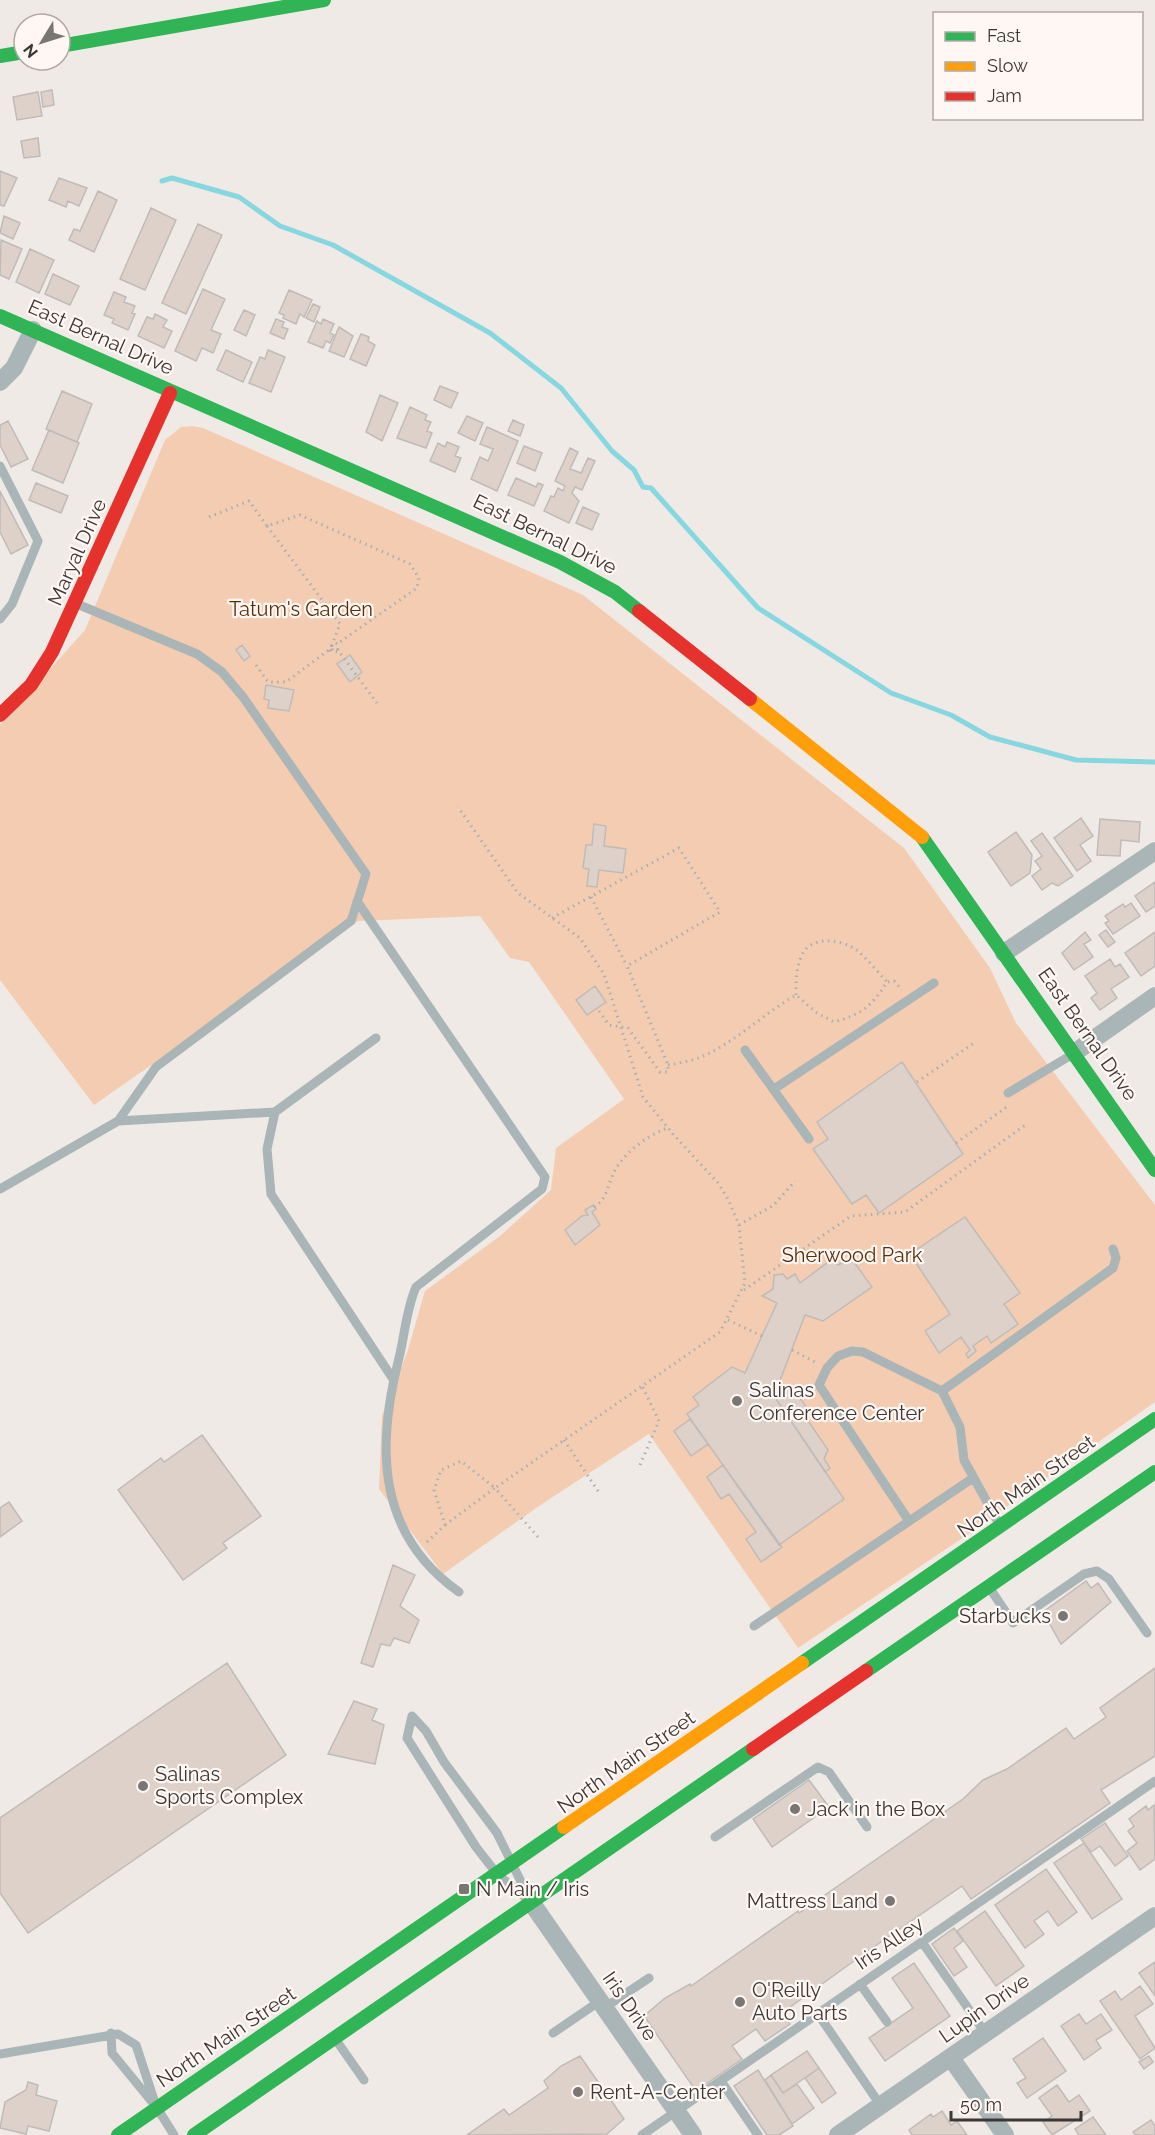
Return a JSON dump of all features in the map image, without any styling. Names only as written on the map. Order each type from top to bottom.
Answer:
[{"type":"main road","points":[[72,44],[324,0]]},
{"type":"main road","name":"East Bernal Drive","points":[[0,316],[170,393],[560,562],[615,592],[911,826],[936,856],[1074,1053],[1143,1145],[1155,1170]]},
{"type":"main road","name":"Maryal Drive","points":[[0,715],[38,675],[75,603],[170,393]]},
{"type":"main road","name":"North Main Street","points":[[118,2135],[1155,1419]]},
{"type":"main road","points":[[194,2135],[1155,1472]]},
{"type":"street","points":[[0,382],[14,368],[33,330]]},
{"type":"street","points":[[1004,953],[1155,851]]},
{"type":"street","points":[[1074,1053],[1155,996]]},
{"type":"street","name":"Iris Drive","points":[[531,1902],[693,2135]]},
{"type":"street","name":"Lupin Drive","points":[[837,2135],[1155,1916]]},
{"type":"street","points":[[951,2058],[1005,2135]]},
{"type":"lane","points":[[0,466],[38,541],[12,604],[0,619]]},
{"type":"lane","points":[[0,1189],[118,1121],[156,1067],[351,921],[366,874],[227,678],[197,654],[75,603]]},
{"type":"lane","points":[[357,901],[544,1173],[545,1180],[542,1189],[416,1287],[409,1307],[393,1379],[384,1447],[392,1504],[417,1550],[435,1574],[459,1592]]},
{"type":"lane","points":[[774,1089],[934,983]]},
{"type":"lane","points":[[118,1121],[275,1112],[376,1038]]},
{"type":"lane","points":[[745,1050],[809,1139]]},
{"type":"lane","points":[[1011,1098],[1074,1053]]},
{"type":"lane","points":[[275,1112],[267,1149],[271,1194],[393,1379]]},
{"type":"lane","points":[[942,1391],[1113,1268],[1116,1258],[1113,1249]]},
{"type":"lane","points":[[909,1521],[819,1385],[827,1368],[838,1356],[862,1352],[942,1391],[960,1427],[964,1460],[1001,1527]]},
{"type":"lane","points":[[754,1626],[973,1478]]},
{"type":"lane","points":[[988,1587],[1013,1623],[1084,1574],[1097,1571],[1109,1579],[1147,1634]]},
{"type":"lane","points":[[412,1716],[426,1731],[444,1762],[497,1833],[531,1902],[497,1874],[476,1847],[408,1738],[412,1716]]},
{"type":"lane","points":[[430,1774],[444,1762]]},
{"type":"lane","points":[[715,1837],[818,1767],[829,1772],[867,1827]]},
{"type":"lane","name":"Iris Alley","points":[[642,2135],[1155,1781]]},
{"type":"lane","points":[[922,1942],[986,2034]]},
{"type":"lane","points":[[553,2034],[649,1978]]},
{"type":"lane","points":[[860,1984],[887,2022]]},
{"type":"lane","points":[[818,2013],[881,2106]]},
{"type":"lane","points":[[0,2054],[111,2033],[118,2034],[136,2045],[157,2108]]},
{"type":"lane","points":[[111,2033],[112,2053],[157,2108],[174,2135]]},
{"type":"lane","points":[[335,2038],[364,2080]]},
{"type":"lane","points":[[721,2081],[758,2135]]},
{"type":"path","points":[[209,517],[249,501],[340,624],[335,646],[377,703]]},
{"type":"path","points":[[256,665],[268,682],[286,682],[417,588],[420,581],[414,568],[401,560],[300,515],[267,526]]},
{"type":"path","points":[[458,807],[518,892],[580,938],[594,957],[609,983],[643,1097],[718,1183],[738,1225],[744,1290]]},
{"type":"path","points":[[552,918],[679,848],[720,912],[627,966]]},
{"type":"path","points":[[591,897],[627,966],[668,1065],[666,1074],[660,1072],[628,1028],[621,1029],[609,1025],[597,1008]]},
{"type":"path","points":[[796,995],[801,956],[808,947],[822,940],[839,941],[857,951],[887,982]]},
{"type":"path","points":[[796,995],[817,1013],[834,1022],[857,1015],[874,1002],[887,982],[894,981],[910,999]]},
{"type":"path","points":[[668,1065],[700,1057],[736,1038],[770,1010],[796,995]]},
{"type":"path","points":[[917,1083],[974,1043]]},
{"type":"path","points":[[956,1143],[1011,1098]]},
{"type":"path","points":[[417,1550],[445,1525],[495,1488],[720,1332],[744,1290],[851,1216],[905,1212],[1028,1123]]},
{"type":"path","points":[[594,1207],[603,1201],[612,1174],[621,1161],[640,1143],[667,1127]]},
{"type":"path","points":[[738,1225],[774,1206],[795,1181]]},
{"type":"path","points":[[728,1320],[762,1336]]},
{"type":"path","points":[[792,1350],[827,1368]]},
{"type":"path","points":[[640,1465],[660,1420],[642,1386]]},
{"type":"path","points":[[564,1440],[600,1494]]},
{"type":"path","points":[[445,1525],[434,1490],[441,1470],[461,1461],[495,1488],[538,1537]]},
{"type":"green space","name":"Sherwood Park","points":[[181,427],[203,428],[583,595],[904,848],[990,968],[1016,1023],[1155,1205],[1155,1402],[964,1537],[798,1648],[649,1434],[539,1506],[443,1574],[379,1489],[382,1415],[407,1353],[425,1291],[500,1236],[551,1190],[556,1148],[624,1099],[529,962],[510,958],[480,916],[358,921],[94,1105],[0,980],[0,725],[85,630],[165,440]]},
{"type":"building","points":[[52,90],[54,105],[43,107],[41,92]]},
{"type":"building","points":[[38,92],[42,116],[17,120],[13,97]]},
{"type":"building","points":[[38,138],[40,156],[24,158],[21,141]]},
{"type":"building","points":[[0,171],[17,178],[4,206],[0,205]]},
{"type":"building","points":[[59,178],[87,188],[79,206],[68,201],[66,207],[49,200]]},
{"type":"building","points":[[98,191],[117,200],[94,252],[69,240],[74,229],[80,231]]},
{"type":"building","points":[[151,208],[176,220],[145,290],[120,279]]},
{"type":"building","points":[[4,216],[20,223],[13,239],[0,233]]},
{"type":"building","points":[[198,224],[222,235],[186,314],[162,303]]},
{"type":"building","points":[[1,240],[22,249],[9,279],[0,275]]},
{"type":"building","points":[[30,249],[54,260],[39,293],[16,282]]},
{"type":"building","points":[[53,274],[79,286],[70,305],[45,294]]},
{"type":"building","points":[[203,289],[225,299],[211,330],[221,334],[213,353],[202,348],[196,361],[175,351]]},
{"type":"building","points":[[289,290],[312,300],[304,317],[300,314],[296,324],[283,318],[284,315],[279,313]]},
{"type":"building","points":[[114,292],[126,297],[124,302],[135,306],[132,313],[135,314],[128,330],[112,323],[114,319],[104,315]]},
{"type":"building","points":[[313,304],[320,307],[314,322],[306,318]]},
{"type":"building","points":[[244,310],[255,315],[246,336],[234,330]]},
{"type":"building","points":[[155,314],[167,320],[163,327],[172,331],[164,348],[138,336],[147,317],[153,319]]},
{"type":"building","points":[[276,319],[284,322],[282,327],[288,329],[284,339],[270,333]]},
{"type":"building","points":[[323,319],[334,324],[330,333],[334,335],[330,343],[326,341],[323,348],[308,342],[317,321],[321,324]]},
{"type":"building","points":[[339,327],[353,336],[344,357],[329,351]]},
{"type":"building","points":[[361,334],[369,337],[368,341],[375,345],[366,366],[350,359]]},
{"type":"building","points":[[226,350],[252,362],[243,382],[217,370]]},
{"type":"building","points":[[268,350],[285,357],[271,392],[249,383],[260,357],[265,359]]},
{"type":"building","points":[[440,386],[458,393],[451,408],[434,400]]},
{"type":"building","points":[[62,391],[92,404],[77,442],[46,429]]},
{"type":"building","points":[[380,395],[398,403],[382,441],[366,432]]},
{"type":"building","points":[[410,407],[427,415],[425,420],[431,422],[427,431],[432,433],[426,448],[397,438]]},
{"type":"building","points":[[467,416],[483,423],[475,441],[458,433]]},
{"type":"building","points":[[513,420],[524,425],[520,436],[508,431]]},
{"type":"building","points":[[8,421],[28,459],[11,467],[0,445],[0,425]]},
{"type":"building","points":[[487,427],[518,441],[497,491],[471,479],[480,457],[488,461],[493,449],[480,444]]},
{"type":"building","points":[[49,430],[79,443],[63,483],[32,470]]},
{"type":"building","points":[[447,442],[459,447],[455,456],[461,458],[455,472],[430,461],[438,443],[445,447]]},
{"type":"building","points":[[524,446],[542,453],[535,471],[517,463]]},
{"type":"building","points":[[570,448],[578,452],[570,469],[581,473],[588,458],[595,461],[582,490],[575,487],[572,493],[579,501],[569,523],[544,511],[551,496],[554,497],[558,488],[563,491],[565,486],[555,481]]},
{"type":"building","points":[[516,478],[536,487],[538,483],[543,485],[534,506],[508,495]]},
{"type":"building","points":[[36,483],[68,496],[61,513],[29,500]]},
{"type":"building","points":[[0,491],[28,545],[11,554],[0,532]]},
{"type":"building","points":[[583,507],[599,514],[592,530],[576,523]]},
{"type":"building","points":[[242,645],[250,656],[244,661],[236,650]]},
{"type":"building","points":[[350,655],[362,672],[350,682],[337,664]]},
{"type":"building","points":[[266,685],[294,690],[289,711],[268,708],[269,700],[264,699]]},
{"type":"building","points":[[1081,818],[1093,836],[1080,845],[1091,861],[1077,871],[1054,838]]},
{"type":"building","points":[[1100,819],[1140,822],[1139,842],[1121,840],[1120,856],[1097,855]]},
{"type":"building","points":[[594,824],[606,826],[604,846],[626,849],[623,873],[599,870],[597,887],[587,886],[589,869],[583,868],[586,845],[592,845]]},
{"type":"building","points":[[1016,832],[1032,855],[1030,873],[1011,886],[988,852]]},
{"type":"building","points":[[1042,833],[1073,876],[1058,886],[1052,883],[1042,890],[1032,876],[1041,869],[1035,861],[1042,856],[1031,841]]},
{"type":"building","points":[[1155,882],[1155,906],[1146,912],[1135,896]]},
{"type":"building","points":[[1131,903],[1140,916],[1113,934],[1105,923],[1109,921],[1105,916],[1123,904],[1125,907]]},
{"type":"building","points":[[1106,930],[1115,942],[1108,947],[1099,935]]},
{"type":"building","points":[[1085,932],[1091,940],[1084,944],[1093,957],[1074,970],[1062,953]]},
{"type":"building","points":[[1155,932],[1155,966],[1141,976],[1125,953]]},
{"type":"building","points":[[1110,959],[1115,967],[1120,964],[1129,977],[1111,989],[1117,998],[1100,1010],[1091,998],[1097,993],[1085,976]]},
{"type":"building","points":[[595,986],[606,1002],[587,1015],[576,1000]]},
{"type":"building","points":[[902,1062],[963,1154],[879,1213],[866,1195],[852,1204],[813,1149],[828,1139],[817,1122]]},
{"type":"building","points":[[593,1205],[596,1209],[592,1212],[600,1225],[575,1245],[565,1230],[582,1216],[588,1215],[585,1210]]},
{"type":"building","points":[[965,1217],[1020,1293],[1004,1304],[1018,1324],[991,1343],[987,1336],[973,1346],[976,1351],[968,1358],[966,1354],[970,1350],[961,1337],[939,1353],[925,1331],[950,1314],[910,1254]]},
{"type":"building","name":"Salinas Conference Center","points":[[851,1258],[872,1287],[823,1321],[805,1315],[774,1396],[844,1499],[779,1545],[687,1414],[699,1405],[693,1397],[732,1367],[745,1373],[777,1303],[762,1296],[773,1289],[774,1275],[783,1274],[787,1279],[795,1274],[800,1283],[831,1260],[838,1265]]},
{"type":"building","points":[[779,1383],[792,1387],[807,1408],[802,1412],[828,1450],[824,1459],[830,1468],[825,1472],[774,1396]]},
{"type":"building","points":[[690,1419],[708,1444],[691,1456],[674,1431]]},
{"type":"building","points":[[202,1435],[261,1516],[223,1543],[227,1548],[183,1580],[118,1490],[161,1458],[164,1462]]},
{"type":"building","points":[[723,1465],[782,1547],[761,1562],[746,1539],[756,1532],[729,1494],[721,1499],[707,1477]]},
{"type":"building","points":[[9,1502],[22,1521],[0,1537],[0,1508]]},
{"type":"building","points":[[393,1565],[415,1575],[400,1606],[419,1620],[409,1643],[394,1638],[390,1646],[381,1644],[373,1667],[361,1663]]},
{"type":"building","points":[[1086,1581],[1091,1588],[1098,1583],[1111,1602],[1061,1644],[1043,1612]]},
{"type":"building","name":"Salinas Sports Complex","points":[[227,1663],[286,1755],[28,1933],[0,1893],[0,1818]]},
{"type":"building","points":[[1155,1668],[1155,1756],[1101,1790],[1110,1803],[971,1899],[962,1886],[865,1953],[782,2013],[790,2024],[765,2041],[756,2029],[732,2046],[742,2059],[696,2091],[644,2016],[665,1998],[690,1984],[691,1986],[963,1799],[983,1780],[1007,1769],[1066,1728],[1074,1739],[1106,1717],[1100,1708]]},
{"type":"building","points":[[354,1701],[377,1709],[372,1720],[384,1725],[375,1764],[328,1754]]},
{"type":"building","points":[[809,1780],[829,1807],[772,1847],[753,1819]]},
{"type":"building","points":[[1154,1805],[1155,1859],[1140,1870],[1127,1851],[1137,1843],[1128,1831],[1134,1826],[1129,1819],[1146,1806],[1148,1810]]},
{"type":"building","points":[[1105,1823],[1128,1856],[1115,1866],[1100,1846],[1091,1852],[1081,1839]]},
{"type":"building","points":[[1084,1843],[1122,1899],[1092,1919],[1054,1863]]},
{"type":"building","points":[[1046,1869],[1077,1912],[1058,1926],[1048,1911],[1034,1921],[1044,1934],[1025,1948],[995,1905]]},
{"type":"building","points":[[985,1911],[1024,1966],[996,1986],[957,1931]]},
{"type":"building","points":[[954,1928],[963,1941],[954,1948],[967,1967],[954,1976],[932,1944]]},
{"type":"building","points":[[1155,1962],[1155,1996],[1139,1973]]},
{"type":"building","points":[[914,1963],[950,2016],[885,2061],[869,2038],[913,2008],[892,1978]]},
{"type":"building","points":[[1140,1986],[1153,2004],[1135,2016],[1155,2048],[1140,2059],[1100,2001],[1115,1991],[1121,2000]]},
{"type":"building","points":[[1079,2014],[1086,2024],[1101,2014],[1112,2030],[1096,2040],[1101,2048],[1084,2060],[1061,2026]]},
{"type":"building","points":[[1043,2038],[1066,2071],[1027,2098],[1017,2083],[1026,2078],[1013,2059]]},
{"type":"building","points":[[807,2051],[819,2068],[783,2093],[771,2075]]},
{"type":"building","points":[[580,2056],[624,2119],[607,2134],[467,2135],[504,2109],[509,2115],[548,2088],[544,2081],[561,2066]]},
{"type":"building","points":[[1149,2056],[1153,2062],[1144,2069],[1139,2062]]},
{"type":"building","points":[[819,2068],[836,2093],[822,2103],[805,2078]]},
{"type":"building","points":[[758,2070],[793,2126],[779,2135],[767,2135],[734,2086]]},
{"type":"building","points":[[771,2075],[783,2093],[797,2084],[814,2108],[792,2124],[765,2080]]},
{"type":"building","points":[[28,2082],[38,2085],[36,2095],[57,2101],[49,2131],[28,2126],[26,2134],[0,2128],[5,2102],[26,2090]]},
{"type":"building","points":[[1057,2085],[1069,2102],[1079,2095],[1090,2111],[1052,2135],[1043,2122],[1052,2116],[1039,2098]]},
{"type":"building","points":[[942,2111],[951,2125],[957,2121],[967,2135],[912,2135],[909,2130],[931,2114],[933,2117]]},
{"type":"building","points":[[1093,2117],[1106,2135],[1079,2135],[1075,2129]]},
{"type":"building","points":[[1151,2120],[1155,2126],[1155,2135],[1135,2135],[1133,2132]]},
{"type":"waterway","points":[[162,181],[172,178],[239,197],[280,226],[333,245],[490,333],[561,388],[612,451],[634,470],[643,487],[651,488],[758,608],[891,693],[951,715],[990,737],[1076,760],[1155,762]]},
{"type":"traffic: fast","points":[[72,44],[324,0]]},
{"type":"traffic: fast","points":[[0,56],[12,54]]},
{"type":"traffic: fast","points":[[0,316],[560,562],[615,592],[639,611]]},
{"type":"traffic: fast","points":[[922,837],[1155,1170]]},
{"type":"traffic: fast","points":[[802,1663],[1155,1419]]},
{"type":"traffic: fast","points":[[866,1671],[1155,1472]]},
{"type":"traffic: fast","points":[[194,2135],[753,1749]]},
{"type":"traffic: fast","points":[[118,2135],[564,1827]]},
{"type":"traffic: slow","points":[[750,699],[922,837]]},
{"type":"traffic: slow","points":[[564,1827],[802,1663]]},
{"type":"traffic: jam","points":[[0,715],[31,685],[52,652],[170,393]]},
{"type":"traffic: jam","points":[[639,611],[750,699]]},
{"type":"traffic: jam","points":[[753,1749],[866,1671]]},
{"type":"place","name":"Salinas Conference Center","points":[[737,1401]]},
{"type":"place","name":"Starbucks","points":[[1063,1616]]},
{"type":"place","name":"Salinas Sports Complex","points":[[143,1786]]},
{"type":"place","name":"Jack in the Box","points":[[795,1809]]},
{"type":"place","name":"N Main / Iris","points":[[464,1889]]},
{"type":"place","name":"Mattress Land","points":[[890,1901]]},
{"type":"place","name":"O'Reilly Auto Parts","points":[[740,2002]]},
{"type":"place","name":"Rent-A-Center","points":[[578,2092]]},
{"type":"park label","name":"Tatum's Garden","points":[[301,609]]}]
